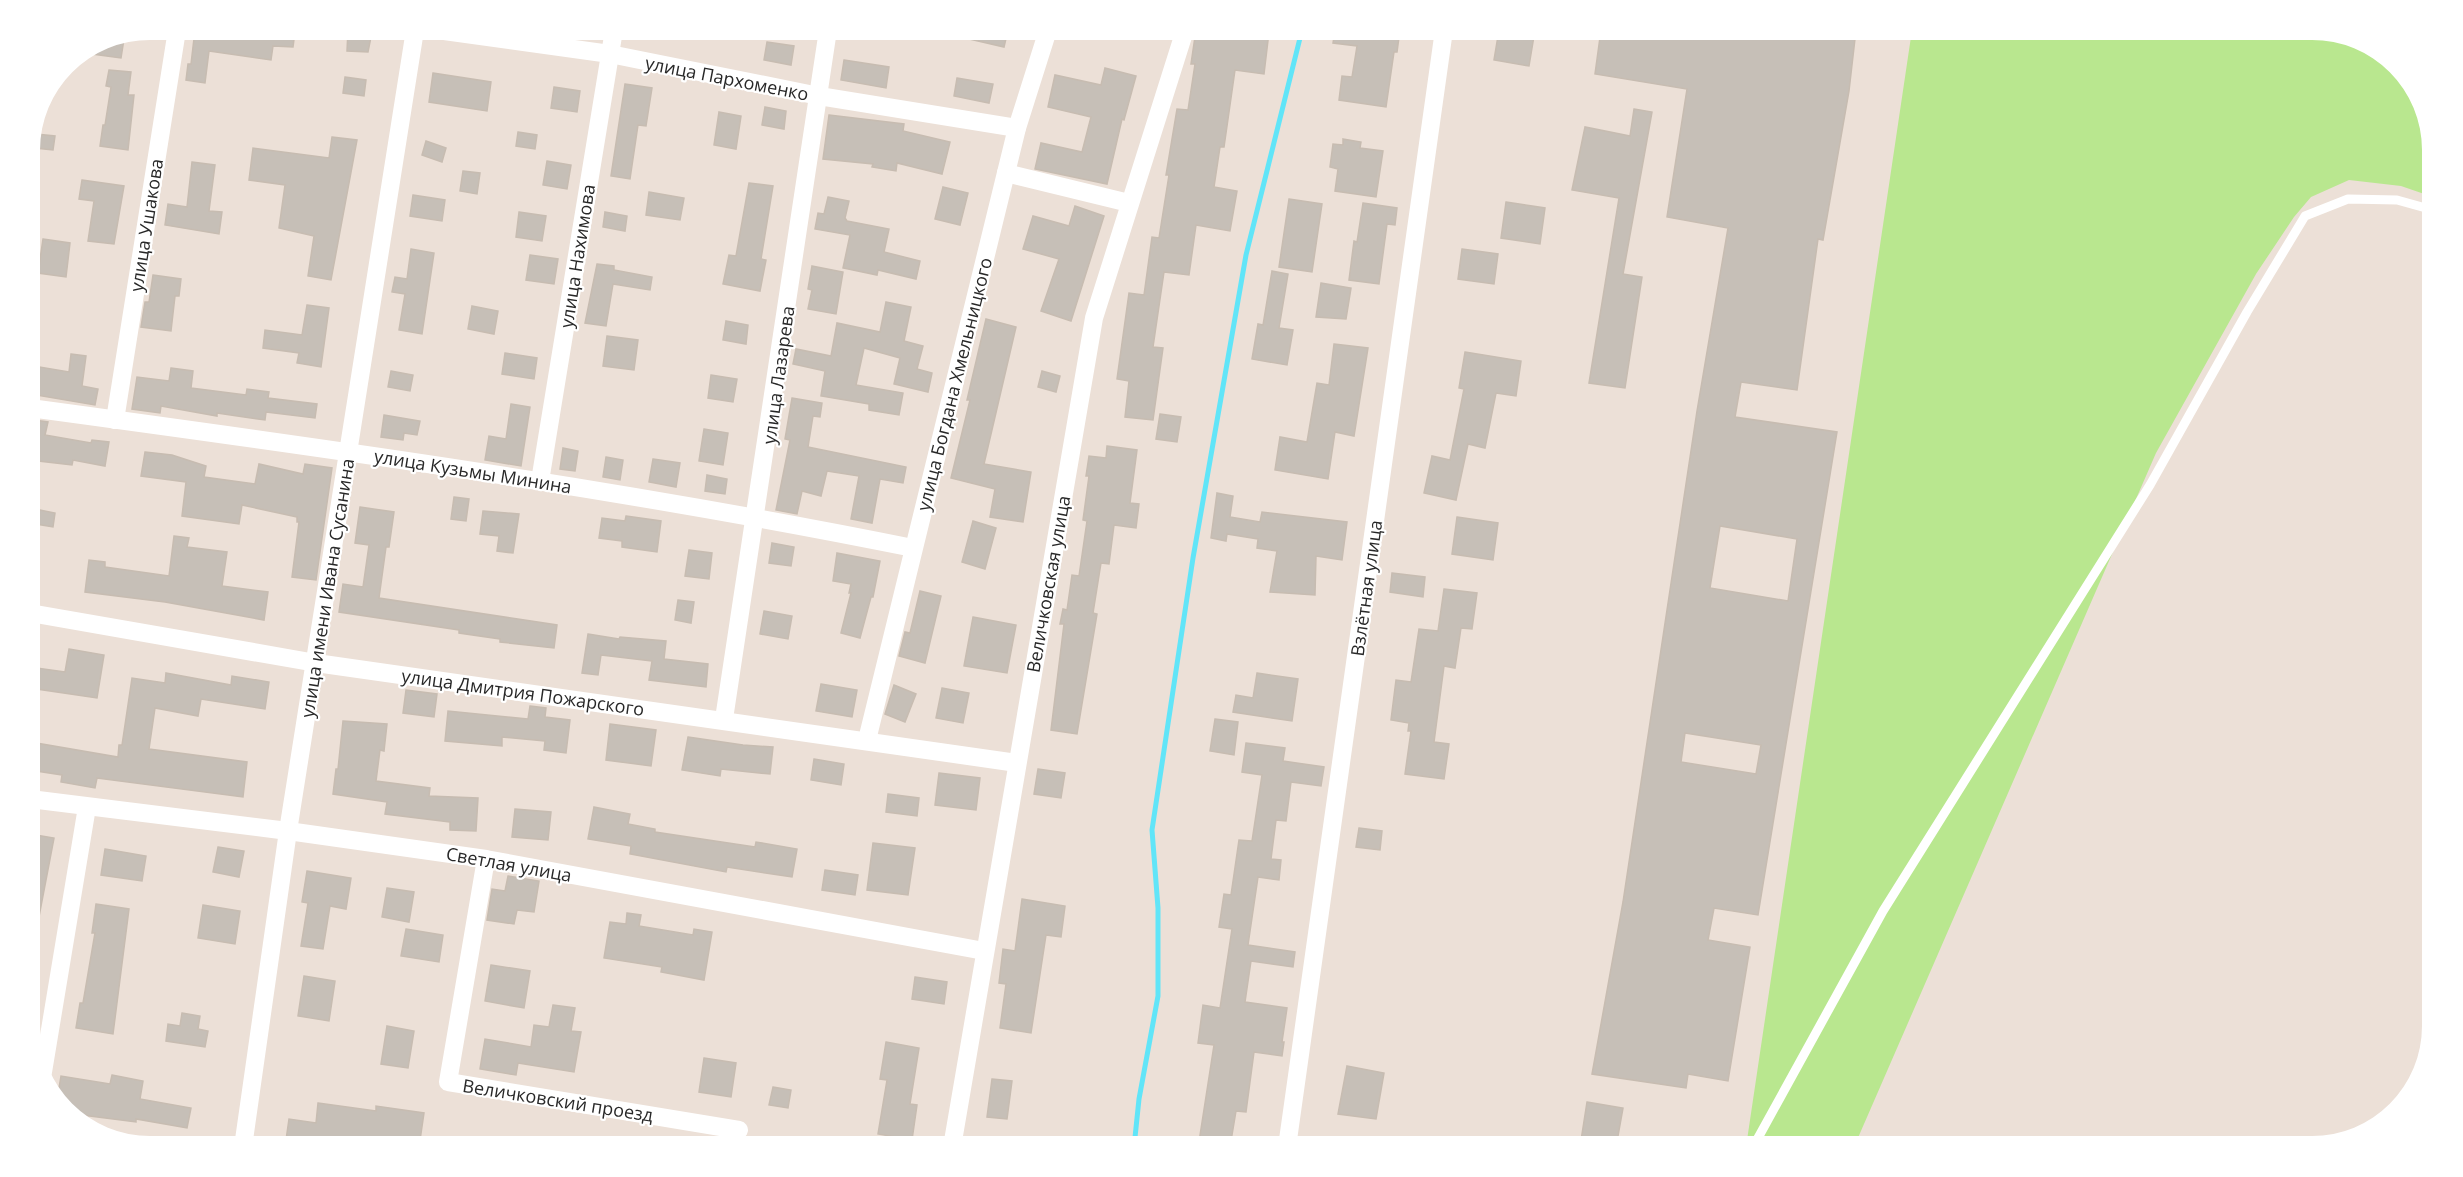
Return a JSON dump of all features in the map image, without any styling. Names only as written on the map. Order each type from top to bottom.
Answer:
[{"type":"street","name":"Взлётная улица","points":[[1289,1136],[1443,40]]},
{"type":"street","name":"улица Ушакова","points":[[115,420],[175,41]]},
{"type":"street","name":"улица имени Ивана Сусанина","points":[[245,1136],[288,831],[413,41]]},
{"type":"street","name":"улица Пархоменко","points":[[515,41],[610,54],[819,96],[1017,129]]},
{"type":"street","name":"улица Нахимова","points":[[540,481],[612,41]]},
{"type":"street","name":"улица Лазарева","points":[[724,719],[827,41]]},
{"type":"street","name":"улица Богдана Хмельницкого","points":[[867,740],[1017,129],[1045,41]]},
{"type":"street","name":"Величковская улица","points":[[954,1136],[1095,318],[1129,203],[1182,41]]},
{"type":"street","points":[[1006,173],[1129,203]]},
{"type":"street","name":"улица Кузьмы Минина","points":[[41,410],[348,451],[540,481],[756,517],[913,548]]},
{"type":"street","name":"улица Дмитрия Пожарского","points":[[41,615],[316,663],[724,719],[1017,763]]},
{"type":"street","name":"Светлая улица","points":[[41,801],[288,831],[486,859],[984,951]]},
{"type":"street","points":[[45,1058],[87,807]]},
{"type":"street","name":"Величковский проезд","points":[[486,859],[448,1082],[740,1130]]},
{"type":"lane","points":[[1759,1136],[1883,911],[2150,486],[2247,312],[2305,216],[2348,199],[2397,200],[2422,207]]},
{"type":"green space","points":[[1910,40],[2313,40],[2348,46],[2374,59],[2404,89],[2417,115],[2422,143],[2422,193],[2401,186],[2349,180],[2311,197],[2294,217],[2256,274],[2156,453],[1859,1136],[1748,1136]]},
{"type":"building","points":[[1268,40],[1264,74],[1235,70],[1224,147],[1220,147],[1214,187],[1237,191],[1230,231],[1196,225],[1189,275],[1164,272],[1153,347],[1163,348],[1153,420],[1125,417],[1129,381],[1117,379],[1129,293],[1144,295],[1152,237],[1159,238],[1177,109],[1188,110],[1195,64],[1191,64],[1194,41]]},
{"type":"building","points":[[1333,40],[1399,40],[1397,52],[1394,52],[1386,107],[1339,100],[1342,76],[1352,77],[1357,46],[1333,43]]},
{"type":"building","points":[[1497,40],[1533,40],[1529,66],[1494,60]]},
{"type":"building","points":[[1600,40],[1855,40],[1849,91],[1823,240],[1818,239],[1797,390],[1741,382],[1735,417],[1837,432],[1758,915],[1714,908],[1708,940],[1750,947],[1728,1081],[1688,1074],[1686,1088],[1592,1074],[1623,902],[1697,411],[1728,228],[1667,217],[1687,89],[1595,74]],"holes":[[[1720,526],[1797,539],[1788,601],[1710,588]],[[1685,733],[1761,745],[1756,774],[1681,762]]]},
{"type":"building","points":[[194,41],[294,41],[293,47],[273,46],[271,60],[209,51],[205,83],[186,80],[188,64],[191,64]]},
{"type":"building","points":[[347,41],[370,41],[368,52],[347,51]]},
{"type":"building","points":[[976,41],[1006,41],[1004,47]]},
{"type":"building","points":[[767,42],[794,46],[791,65],[764,60]]},
{"type":"building","points":[[123,44],[121,58],[96,55]]},
{"type":"building","points":[[844,60],[889,67],[886,88],[841,80]]},
{"type":"building","points":[[1105,68],[1136,76],[1124,120],[1122,119],[1107,184],[1035,169],[1041,143],[1082,152],[1091,117],[1048,107],[1055,75],[1101,85]]},
{"type":"building","points":[[109,70],[131,72],[128,95],[134,95],[128,150],[100,146],[111,87],[106,86]]},
{"type":"building","points":[[433,73],[491,82],[487,111],[429,102]]},
{"type":"building","points":[[345,77],[366,80],[364,96],[343,93]]},
{"type":"building","points":[[957,78],[993,84],[989,103],[954,96]]},
{"type":"building","points":[[625,84],[652,88],[646,126],[638,125],[630,179],[611,176]]},
{"type":"building","points":[[554,87],[580,91],[577,112],[551,108]]},
{"type":"building","points":[[765,107],[786,111],[784,129],[762,125]]},
{"type":"building","points":[[1634,109],[1652,112],[1623,274],[1642,277],[1625,388],[1589,383],[1619,198],[1572,190],[1585,127],[1630,136]]},
{"type":"building","points":[[719,112],[741,116],[736,149],[714,145]]},
{"type":"building","points":[[829,115],[904,124],[903,131],[950,142],[942,174],[897,163],[896,171],[872,167],[873,164],[823,159]]},
{"type":"building","points":[[518,132],[537,135],[535,149],[516,146]]},
{"type":"building","points":[[41,135],[55,136],[53,150],[41,149]]},
{"type":"building","points":[[332,137],[357,140],[331,280],[308,276],[314,236],[279,228],[285,185],[249,180],[253,148],[329,158]]},
{"type":"building","points":[[1343,139],[1361,142],[1360,148],[1383,151],[1376,197],[1335,191],[1338,169],[1330,167],[1333,144],[1343,145]]},
{"type":"building","points":[[426,141],[446,148],[442,162],[422,155]]},
{"type":"building","points":[[547,161],[571,165],[567,189],[543,185]]},
{"type":"building","points":[[192,162],[215,165],[209,211],[222,212],[219,234],[165,225],[168,204],[187,207]]},
{"type":"building","points":[[463,171],[480,173],[477,194],[460,191]]},
{"type":"building","points":[[82,180],[124,186],[114,244],[88,241],[94,201],[79,199]]},
{"type":"building","points":[[749,183],[773,186],[761,259],[766,260],[760,291],[723,284],[729,255],[736,256]]},
{"type":"building","points":[[943,187],[968,193],[960,225],[935,219]]},
{"type":"building","points":[[649,192],[684,198],[680,220],[646,215]]},
{"type":"building","points":[[413,195],[445,200],[442,221],[410,216]]},
{"type":"building","points":[[828,197],[849,201],[845,218],[847,221],[889,229],[884,252],[920,261],[916,279],[878,270],[877,275],[843,268],[850,235],[815,229],[818,213],[824,214]]},
{"type":"building","points":[[1289,199],[1322,204],[1312,272],[1279,267]]},
{"type":"building","points":[[1506,202],[1545,208],[1540,244],[1501,238]]},
{"type":"building","points":[[1363,203],[1397,208],[1395,225],[1387,224],[1379,284],[1349,280],[1354,241],[1357,242]]},
{"type":"building","points":[[1075,206],[1104,216],[1071,321],[1041,311],[1059,259],[1023,249],[1033,216],[1069,226]]},
{"type":"building","points":[[519,212],[546,216],[542,241],[516,237]]},
{"type":"building","points":[[605,212],[627,216],[625,231],[603,227]]},
{"type":"building","points":[[43,239],[70,243],[66,277],[41,273]]},
{"type":"building","points":[[411,249],[434,253],[422,334],[399,330],[405,294],[392,292],[395,277],[407,279]]},
{"type":"building","points":[[1462,249],[1498,254],[1494,284],[1458,279]]},
{"type":"building","points":[[530,255],[558,259],[554,284],[526,280]]},
{"type":"building","points":[[597,264],[614,266],[614,270],[652,277],[650,290],[613,284],[606,326],[585,323]]},
{"type":"building","points":[[812,266],[843,272],[836,314],[808,309],[812,290],[808,289]]},
{"type":"building","points":[[1272,271],[1288,274],[1279,328],[1293,330],[1287,365],[1252,359],[1258,324],[1263,325]]},
{"type":"building","points":[[153,275],[181,279],[179,296],[175,296],[171,331],[141,327],[145,302],[149,302]]},
{"type":"building","points":[[1321,283],[1351,288],[1346,319],[1316,317]]},
{"type":"building","points":[[886,302],[911,307],[904,341],[923,346],[917,369],[932,373],[928,392],[894,384],[900,358],[864,348],[856,385],[903,393],[899,415],[869,410],[869,404],[821,396],[825,371],[793,364],[796,349],[831,356],[837,323],[880,332]]},
{"type":"building","points":[[307,305],[329,308],[321,367],[297,363],[299,353],[263,348],[265,330],[302,335]]},
{"type":"building","points":[[472,306],[498,311],[494,334],[468,329]]},
{"type":"building","points":[[986,319],[1016,327],[984,464],[1031,472],[1023,522],[990,517],[995,489],[951,478]]},
{"type":"building","points":[[726,321],[748,325],[746,344],[723,340]]},
{"type":"building","points":[[607,336],[638,340],[634,370],[603,366]]},
{"type":"building","points":[[1334,344],[1368,348],[1354,436],[1335,432],[1328,479],[1275,470],[1280,437],[1307,442],[1317,383],[1329,385]]},
{"type":"building","points":[[1465,352],[1521,361],[1516,396],[1496,393],[1485,448],[1468,444],[1456,500],[1424,493],[1432,456],[1450,460],[1464,389],[1459,388]]},
{"type":"building","points":[[505,353],[537,358],[534,379],[502,374]]},
{"type":"building","points":[[71,354],[86,356],[82,386],[98,389],[95,405],[41,396],[41,367],[69,372]]},
{"type":"building","points":[[171,368],[193,371],[191,388],[246,395],[247,389],[269,392],[268,398],[317,404],[315,418],[266,412],[265,420],[217,413],[217,416],[161,406],[160,413],[132,409],[137,377],[169,381]]},
{"type":"building","points":[[391,371],[413,375],[410,391],[388,387]]},
{"type":"building","points":[[1042,371],[1060,376],[1056,392],[1038,387]]},
{"type":"building","points":[[711,375],[737,379],[733,402],[708,398]]},
{"type":"building","points":[[792,398],[822,403],[820,417],[813,416],[808,447],[906,467],[903,483],[880,479],[872,523],[851,519],[859,476],[827,471],[821,496],[802,491],[797,514],[776,510],[790,440],[785,439]]},
{"type":"building","points":[[511,404],[530,407],[521,466],[485,460],[489,436],[506,439]]},
{"type":"building","points":[[1160,414],[1181,417],[1177,442],[1156,439]]},
{"type":"building","points":[[384,415],[420,421],[417,435],[404,433],[403,440],[381,437]]},
{"type":"building","points":[[41,421],[48,422],[45,435],[91,443],[92,440],[109,442],[105,466],[73,460],[72,465],[41,461]]},
{"type":"building","points":[[704,429],[728,433],[723,465],[699,461]]},
{"type":"building","points":[[1107,446],[1137,450],[1130,503],[1139,504],[1136,528],[1114,525],[1109,564],[1101,563],[1093,613],[1097,614],[1077,734],[1051,730],[1064,624],[1060,624],[1063,609],[1067,610],[1072,575],[1079,576],[1087,521],[1083,520],[1089,476],[1086,476],[1089,456],[1106,458]]},
{"type":"building","points":[[563,448],[578,451],[575,471],[560,469]]},
{"type":"building","points":[[145,452],[172,455],[206,466],[204,477],[255,484],[259,464],[303,474],[305,464],[332,468],[316,580],[292,577],[299,522],[297,522],[297,517],[242,505],[239,524],[182,516],[186,482],[141,476]]},
{"type":"building","points":[[606,457],[623,460],[620,480],[603,477]]},
{"type":"building","points":[[653,459],[680,463],[676,487],[649,482]]},
{"type":"building","points":[[707,475],[727,479],[725,494],[705,491]]},
{"type":"building","points":[[1217,493],[1233,496],[1230,517],[1260,522],[1262,512],[1347,522],[1342,560],[1316,556],[1315,595],[1270,592],[1277,551],[1257,548],[1258,539],[1227,534],[1226,541],[1211,538]]},
{"type":"building","points":[[454,497],[469,499],[466,521],[451,519]]},
{"type":"building","points":[[360,507],[394,512],[389,547],[386,547],[379,598],[557,625],[554,648],[500,642],[500,639],[459,633],[459,630],[339,612],[343,584],[363,587],[369,545],[355,543]]},
{"type":"building","points":[[41,510],[55,513],[53,527],[41,525]]},
{"type":"building","points":[[483,511],[519,514],[513,553],[497,551],[499,536],[480,534]]},
{"type":"building","points":[[626,516],[661,521],[657,552],[622,547],[622,541],[599,538],[602,518],[625,521]]},
{"type":"building","points":[[1457,517],[1498,523],[1493,560],[1452,554]]},
{"type":"building","points":[[973,521],[996,528],[985,569],[962,562]]},
{"type":"building","points":[[174,536],[189,538],[187,547],[227,552],[222,586],[268,592],[264,620],[165,602],[85,592],[89,560],[105,562],[105,567],[169,576]]},
{"type":"building","points":[[772,543],[794,547],[791,566],[769,563]]},
{"type":"building","points":[[689,550],[712,553],[709,579],[685,576]]},
{"type":"building","points":[[837,553],[880,561],[873,597],[871,597],[860,638],[841,633],[851,584],[833,581]]},
{"type":"building","points":[[1392,573],[1425,577],[1423,597],[1390,592]]},
{"type":"building","points":[[1444,589],[1477,593],[1472,629],[1461,628],[1455,668],[1444,666],[1434,742],[1449,744],[1444,779],[1405,774],[1411,731],[1408,731],[1409,723],[1391,720],[1396,680],[1411,682],[1419,629],[1438,631]]},
{"type":"building","points":[[920,591],[941,596],[925,663],[899,656],[905,632],[910,633]]},
{"type":"building","points":[[678,600],[694,602],[691,623],[675,620]]},
{"type":"building","points":[[764,611],[792,616],[788,639],[760,634]]},
{"type":"building","points":[[973,617],[1016,625],[1007,673],[964,666]]},
{"type":"building","points":[[588,634],[619,639],[620,637],[666,641],[664,659],[708,664],[706,687],[649,680],[652,661],[601,655],[598,675],[582,673]]},
{"type":"building","points":[[69,649],[104,655],[97,698],[41,690],[41,669],[65,672]]},
{"type":"building","points":[[166,673],[231,685],[232,676],[269,682],[265,709],[201,699],[198,716],[155,708],[149,749],[247,762],[243,797],[97,778],[95,788],[61,782],[62,775],[41,772],[41,744],[118,757],[119,745],[122,745],[132,678],[165,683]]},
{"type":"building","points":[[1257,673],[1298,679],[1292,721],[1233,712],[1236,695],[1253,698]]},
{"type":"building","points":[[821,684],[857,690],[852,717],[816,711]]},
{"type":"building","points":[[894,685],[916,694],[905,722],[885,714]]},
{"type":"building","points":[[942,688],[969,693],[963,723],[936,718]]},
{"type":"building","points":[[406,690],[437,694],[434,717],[403,713]]},
{"type":"building","points":[[530,706],[546,708],[545,717],[570,720],[566,753],[544,750],[545,741],[502,737],[502,746],[445,741],[448,711],[528,719]]},
{"type":"building","points":[[1215,719],[1238,722],[1234,755],[1210,751]]},
{"type":"building","points":[[343,721],[387,724],[384,751],[380,750],[376,781],[430,788],[429,796],[478,798],[476,831],[450,830],[450,822],[385,814],[387,802],[333,794]]},
{"type":"building","points":[[610,724],[656,730],[651,766],[606,760]]},
{"type":"building","points":[[688,737],[773,747],[770,774],[721,769],[720,776],[682,770]]},
{"type":"building","points":[[1246,743],[1285,748],[1283,761],[1324,767],[1321,786],[1291,782],[1286,821],[1276,820],[1271,859],[1281,860],[1279,880],[1258,877],[1248,945],[1295,952],[1293,967],[1251,961],[1245,1002],[1287,1008],[1282,1056],[1254,1052],[1246,1112],[1236,1111],[1232,1136],[1200,1136],[1214,1045],[1198,1043],[1203,1005],[1220,1008],[1232,929],[1219,927],[1224,894],[1231,895],[1239,840],[1252,841],[1262,775],[1242,772]]},
{"type":"building","points":[[814,759],[844,764],[841,785],[811,780]]},
{"type":"building","points":[[1038,769],[1065,773],[1061,798],[1034,794]]},
{"type":"building","points":[[939,773],[980,778],[976,810],[935,805]]},
{"type":"building","points":[[888,794],[919,798],[917,816],[886,812]]},
{"type":"building","points":[[594,807],[630,814],[628,824],[655,829],[655,832],[755,847],[756,842],[797,849],[792,877],[727,867],[726,872],[630,854],[631,846],[588,839]]},
{"type":"building","points":[[515,809],[551,812],[548,840],[512,837]]},
{"type":"building","points":[[1359,828],[1382,831],[1380,850],[1356,847]]},
{"type":"building","points":[[41,836],[54,838],[41,906]]},
{"type":"building","points":[[873,843],[915,848],[908,895],[867,890]]},
{"type":"building","points":[[218,847],[244,851],[239,877],[213,872]]},
{"type":"building","points":[[105,849],[146,856],[142,881],[101,875]]},
{"type":"building","points":[[825,870],[858,875],[855,895],[822,890]]},
{"type":"building","points":[[307,871],[351,878],[346,909],[330,906],[323,949],[301,946],[308,903],[302,902]]},
{"type":"building","points":[[508,876],[539,881],[534,912],[517,910],[514,924],[487,920],[492,889],[505,891]]},
{"type":"building","points":[[387,888],[414,892],[409,922],[382,917]]},
{"type":"building","points":[[1022,899],[1065,906],[1061,937],[1046,935],[1031,1033],[1000,1028],[1006,984],[999,983],[1003,949],[1015,951]]},
{"type":"building","points":[[96,904],[129,909],[113,1034],[76,1028],[80,1003],[83,1003],[95,933],[92,933]]},
{"type":"building","points":[[203,905],[240,911],[235,944],[198,938]]},
{"type":"building","points":[[627,913],[641,915],[639,926],[693,935],[694,929],[712,932],[704,980],[661,972],[662,967],[604,958],[610,922],[626,924]]},
{"type":"building","points":[[406,929],[443,935],[439,962],[401,956]]},
{"type":"building","points":[[491,965],[530,971],[524,1008],[485,1001]]},
{"type":"building","points":[[304,976],[335,981],[329,1021],[298,1016]]},
{"type":"building","points":[[915,977],[947,982],[944,1004],[912,999]]},
{"type":"building","points":[[553,1005],[575,1008],[571,1031],[581,1032],[574,1072],[518,1063],[516,1075],[480,1069],[485,1039],[531,1047],[534,1025],[549,1027]]},
{"type":"building","points":[[182,1013],[200,1016],[198,1029],[208,1031],[205,1047],[166,1041],[168,1024],[180,1026]]},
{"type":"building","points":[[387,1026],[414,1031],[408,1068],[381,1064]]},
{"type":"building","points":[[886,1042],[919,1048],[910,1104],[917,1105],[913,1136],[878,1134],[887,1080],[880,1079]]},
{"type":"building","points":[[704,1058],[736,1063],[731,1097],[699,1092]]},
{"type":"building","points":[[1347,1066],[1384,1073],[1376,1119],[1338,1114]]},
{"type":"building","points":[[112,1075],[143,1081],[140,1099],[191,1108],[187,1128],[136,1119],[136,1122],[86,1116],[59,1088],[61,1076],[110,1084]]},
{"type":"building","points":[[992,1079],[1012,1081],[1007,1119],[987,1117]]},
{"type":"building","points":[[773,1087],[791,1090],[788,1108],[769,1105]]},
{"type":"building","points":[[1587,1102],[1623,1108],[1618,1136],[1582,1136]]},
{"type":"building","points":[[318,1103],[376,1111],[376,1106],[424,1113],[421,1136],[287,1136],[289,1119],[316,1123]]},
{"type":"waterway","points":[[1135,1136],[1139,1099],[1158,996],[1158,908],[1152,830],[1193,558],[1246,255],[1299,40]]}]
